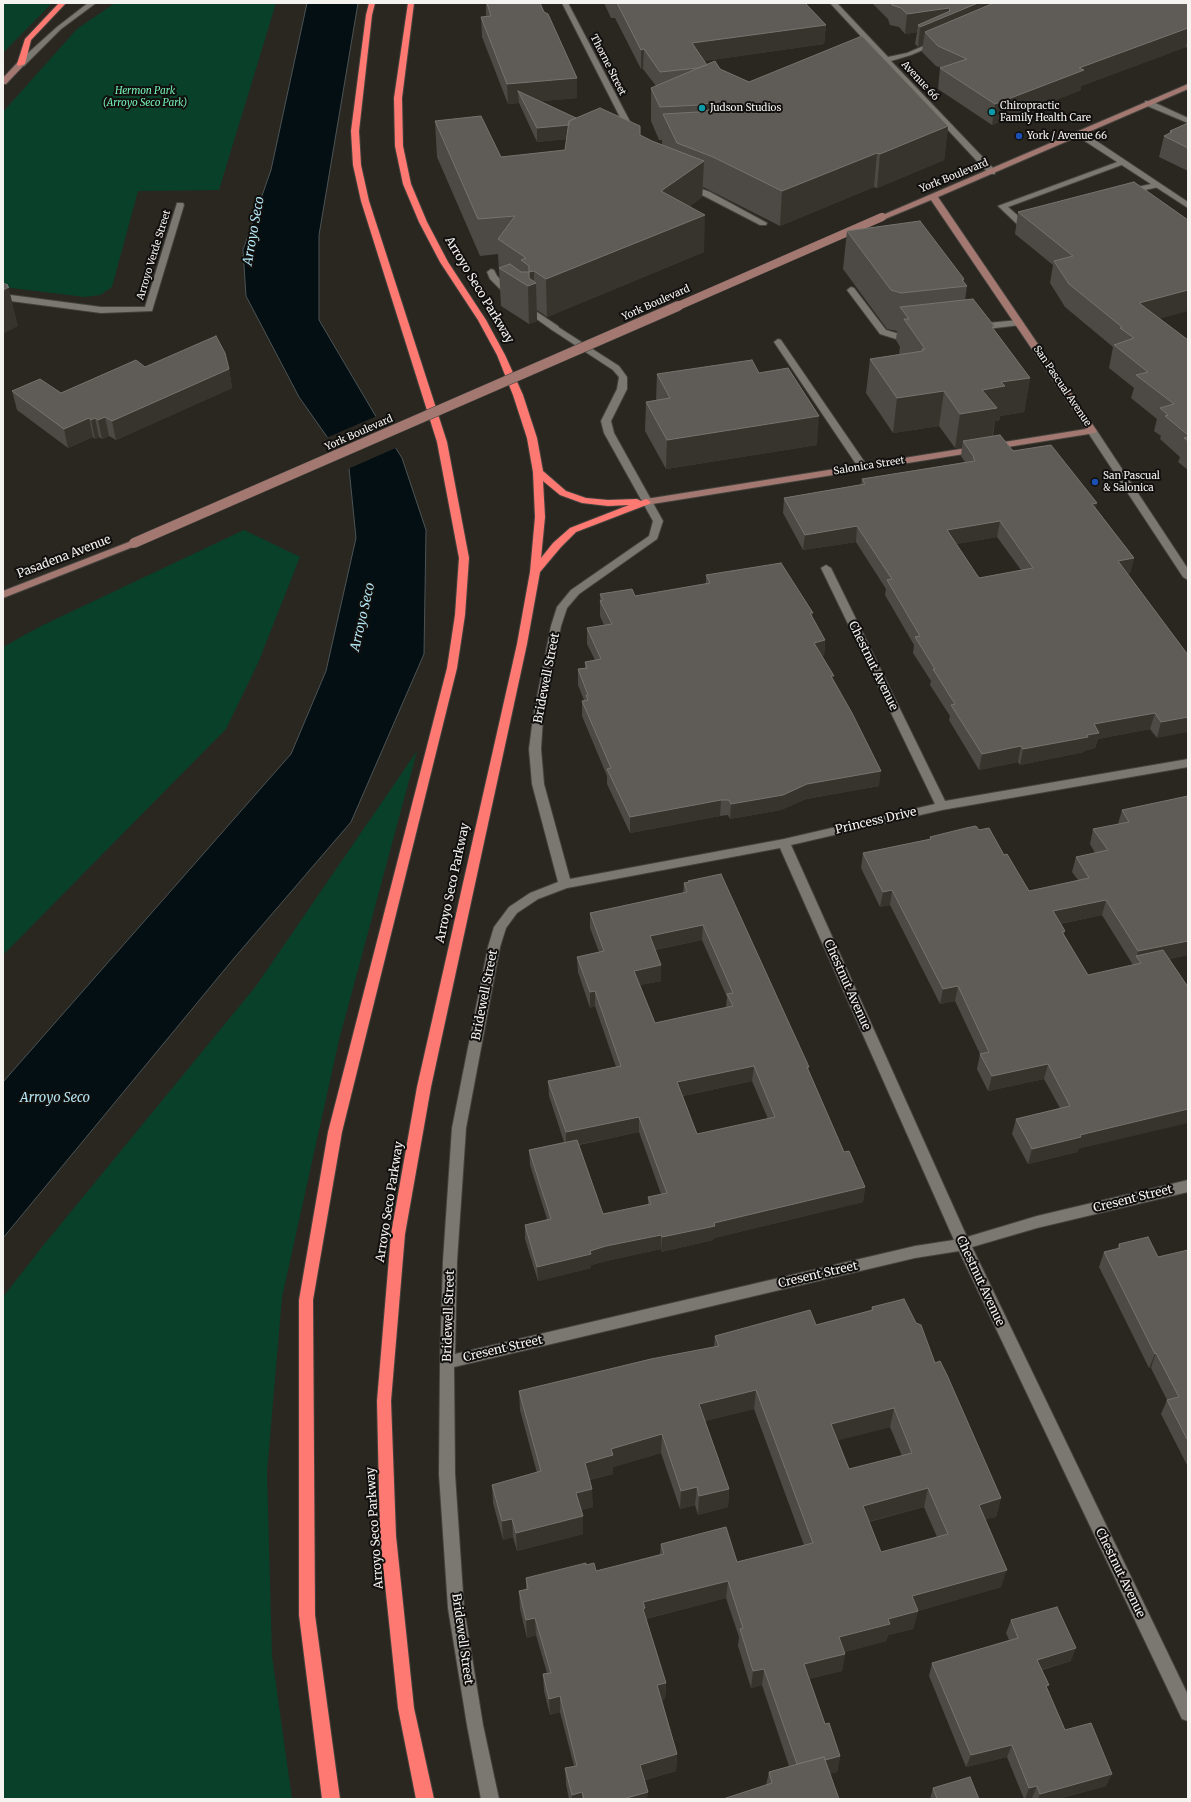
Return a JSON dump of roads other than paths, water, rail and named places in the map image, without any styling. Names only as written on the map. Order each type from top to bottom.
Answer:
[{"type":"highway","points":[[21,64],[28,39],[63,3]]},
{"type":"highway","points":[[331,1799],[307,1615],[306,1300],[335,1132],[452,668],[460,615],[464,558],[442,442],[365,201],[357,165],[355,131],[369,15],[372,3]]},
{"type":"highway","name":"Arroyo Seco Parkway","points":[[411,3],[398,98],[399,146],[407,184],[423,222],[444,262],[482,320],[501,355],[518,395],[532,438],[538,472],[540,517],[534,572],[522,644],[424,1087],[398,1234],[384,1401],[388,1536],[406,1708],[424,1799]]},
{"type":"highway","points":[[538,472],[563,492],[585,502],[646,502]]},
{"type":"highway","points":[[534,572],[573,530],[646,502]]},
{"type":"main road","points":[[3,82],[21,64]]},
{"type":"main road","name":"York Boulevard","points":[[134,543],[882,217],[992,172],[1188,86]]},
{"type":"main road","name":"San Pascual Avenue","points":[[933,196],[1092,430]]},
{"type":"main road","name":"Salonica Street","points":[[646,502],[1092,430]]},
{"type":"main road","name":"Pasadena Avenue","points":[[3,594],[134,543]]},
{"type":"street","points":[[21,64],[59,28],[84,8],[93,3]]},
{"type":"street","name":"Thorne Street","points":[[565,3],[636,138]]},
{"type":"street","name":"Avenue 66","points":[[833,3],[992,172]]},
{"type":"street","points":[[886,60],[910,54],[944,39]]},
{"type":"street","points":[[1148,103],[1188,121]]},
{"type":"street","points":[[1080,134],[1188,206]]},
{"type":"street","points":[[1037,220],[1022,224],[1002,206],[1123,163]]},
{"type":"street","points":[[677,183],[707,194],[763,223]]},
{"type":"street","points":[[1116,195],[1156,185]]},
{"type":"street","name":"Arroyo Verde Street","points":[[3,296],[101,310],[149,308],[180,205]]},
{"type":"street","points":[[491,272],[493,277],[516,299]]},
{"type":"street","points":[[851,290],[883,332],[896,336],[919,334]]},
{"type":"street","name":"Bridewell Street","points":[[490,1799],[475,1725],[456,1608],[447,1474],[447,1362],[450,1261],[459,1128],[494,947],[500,928],[513,910],[534,896],[565,884],[538,784],[535,749],[538,718],[547,669],[562,608],[575,592],[654,537],[658,521],[646,502],[637,482],[609,433],[606,421],[622,389],[623,377],[616,368],[534,313]]},
{"type":"street","points":[[970,328],[1018,323]]},
{"type":"street","points":[[778,342],[863,467]]},
{"type":"street","name":"San Pascual Avenue","points":[[1092,430],[1188,577]]},
{"type":"street","name":"Chestnut Avenue","points":[[826,568],[942,806]]},
{"type":"street","name":"Princess Drive","points":[[565,884],[784,843],[942,806],[1188,763]]},
{"type":"street","name":"Chestnut Avenue","points":[[784,843],[962,1244],[1188,1713]]},
{"type":"street","name":"Cresent Street","points":[[447,1362],[915,1252],[962,1244],[1037,1222],[1188,1186]]},
{"type":"water","name":"Arroyo Seco","points":[[307,3],[358,3],[319,235],[319,320],[402,458],[426,530],[424,654],[351,822],[235,957],[3,1238],[3,1082],[291,754],[326,671],[356,538],[349,468],[299,397],[246,296],[243,250],[271,170]]},
{"type":"place","name":"Judson Studios","points":[[702,108]]},
{"type":"place","name":"Chiropractic Family Health Care","points":[[992,112]]},
{"type":"place","name":"York / Avenue 66","points":[[1019,136]]},
{"type":"place","name":"San Pascual & Salonica","points":[[1095,482]]},
{"type":"park label","name":"Hermon Park (Arroyo Seco Park)","points":[[145,96]]}]
